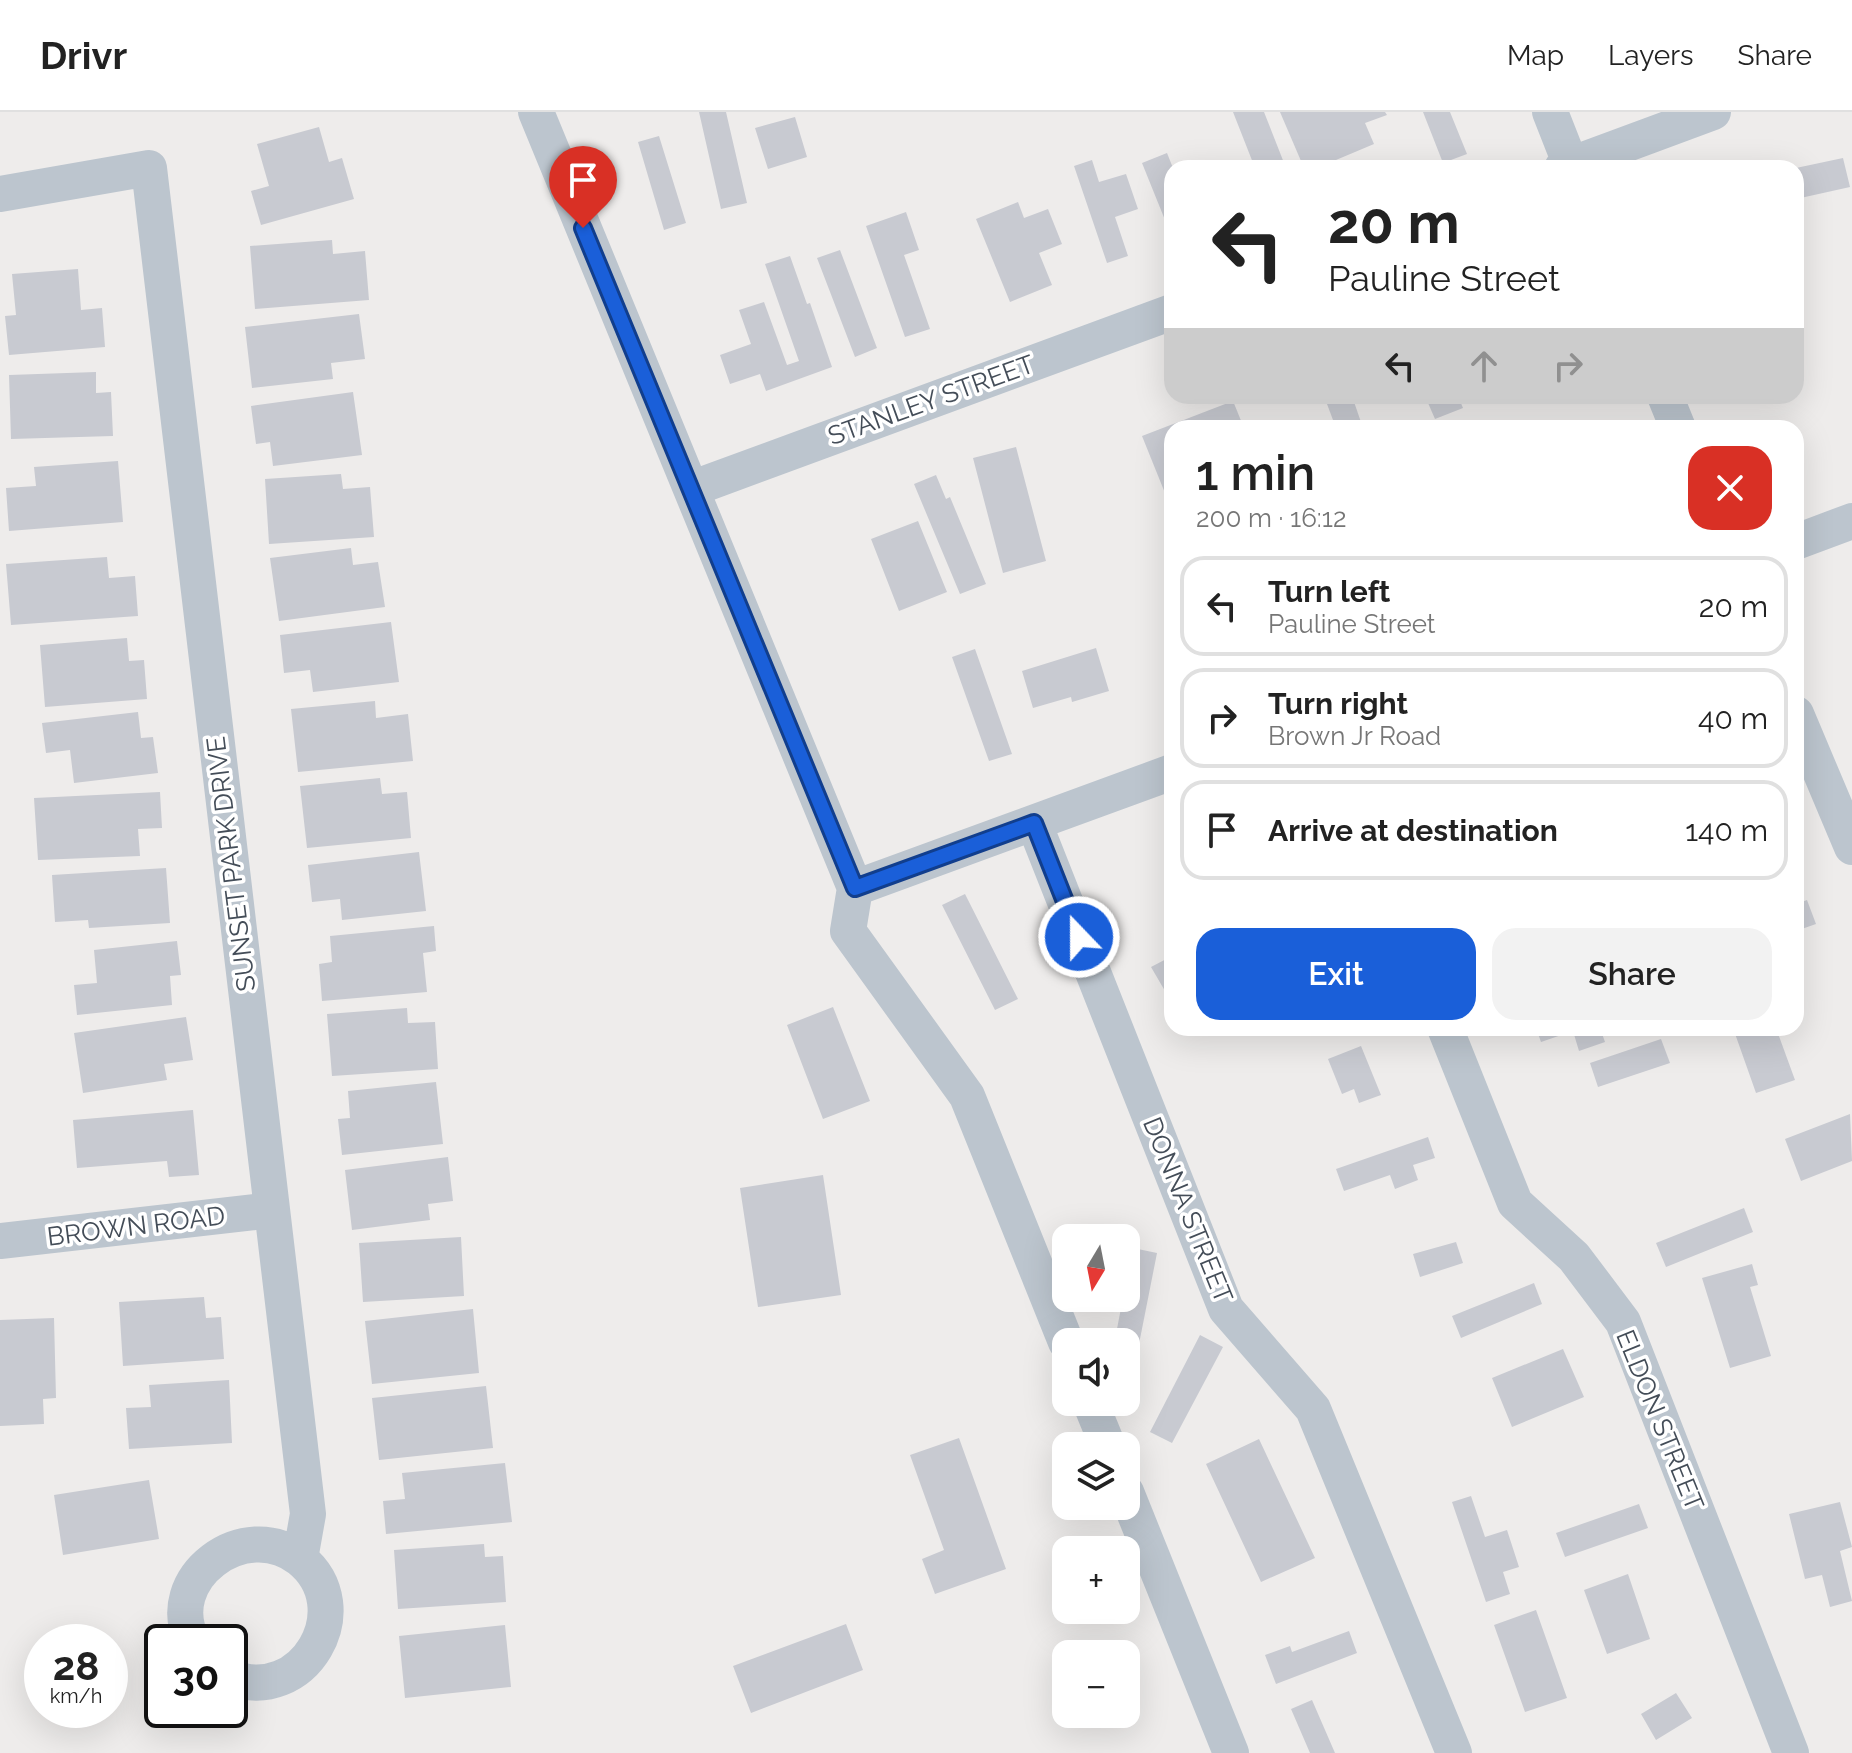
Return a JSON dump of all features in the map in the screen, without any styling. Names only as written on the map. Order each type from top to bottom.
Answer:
[{"type":"street","points":[[536,112],[855,888],[848,931],[967,1096],[1060,1328]]},
{"type":"street","points":[[1550,112],[1567,160]]},
{"type":"street","points":[[1587,160],[1713,112]]},
{"type":"street","name":"SUNSET PARK DRIVE","points":[[0,194],[149,168],[308,1514],[300,1559]]},
{"type":"street","name":"STANLEY STREET","points":[[691,489],[1164,315]]},
{"type":"street","points":[[1804,539],[1852,521]]},
{"type":"street","points":[[1804,733],[1852,847]]},
{"type":"street","points":[[855,888],[1164,775]]},
{"type":"street","name":"DONNA STREET","points":[[1034,823],[1226,1309],[1313,1409],[1454,1753]]},
{"type":"street","name":"ELDON STREET","points":[[1448,1036],[1515,1203],[1574,1257],[1623,1322],[1791,1753]]},
{"type":"street","name":"BROWN ROAD","points":[[0,1241],[272,1210]]},
{"type":"street","points":[[1137,1520],[1231,1753]]},
{"type":"street","points":[[188,1624],[186,1615],[189,1593],[199,1573],[215,1557],[235,1547],[257,1544],[280,1548],[300,1559],[314,1576],[324,1597],[326,1621],[319,1644],[305,1663],[286,1676],[263,1683],[248,1682]]},
{"type":"building","points":[[699,112],[726,112],[747,203],[721,209]]},
{"type":"building","points":[[1233,112],[1264,112],[1283,160],[1252,160]]},
{"type":"building","points":[[1280,112],[1385,112],[1387,115],[1365,123],[1374,144],[1336,160],[1301,160]]},
{"type":"building","points":[[1423,112],[1450,112],[1467,154],[1442,160]]},
{"type":"building","points":[[795,117],[807,157],[768,169],[755,128]]},
{"type":"building","points":[[319,127],[329,162],[342,158],[354,199],[261,225],[251,191],[269,186],[257,144]]},
{"type":"building","points":[[659,136],[686,223],[664,230],[638,142]]},
{"type":"building","points":[[1167,153],[1170,160],[1164,160],[1164,218],[1142,163]]},
{"type":"building","points":[[1843,158],[1850,187],[1804,197],[1804,166]]},
{"type":"building","points":[[1092,160],[1099,182],[1126,174],[1138,209],[1115,217],[1128,256],[1107,263],[1074,166]]},
{"type":"building","points":[[1018,202],[1024,218],[1048,209],[1062,244],[1039,253],[1052,285],[1010,302],[976,219]]},
{"type":"building","points":[[906,212],[919,250],[904,255],[930,329],[905,337],[866,226]]},
{"type":"building","points":[[332,240],[333,254],[365,251],[369,300],[255,309],[250,246]]},
{"type":"building","points":[[840,250],[877,348],[855,357],[817,258]]},
{"type":"building","points":[[790,256],[832,367],[766,391],[760,374],[730,384],[720,355],[751,344],[739,310],[764,302],[787,365],[799,361],[765,264]]},
{"type":"building","points":[[78,269],[81,310],[102,308],[105,347],[9,355],[5,316],[16,315],[12,274]]},
{"type":"building","points":[[359,314],[365,359],[331,363],[333,379],[252,388],[245,327]]},
{"type":"building","points":[[96,372],[96,393],[111,392],[113,436],[11,439],[9,375]]},
{"type":"building","points":[[353,392],[362,455],[273,466],[270,442],[256,444],[251,406]]},
{"type":"building","points":[[1225,404],[1234,404],[1241,420],[1184,420]]},
{"type":"building","points":[[1327,404],[1355,404],[1360,420],[1333,420]]},
{"type":"building","points":[[1428,404],[1461,404],[1463,408],[1435,419]]},
{"type":"building","points":[[1164,428],[1164,491],[1142,436]]},
{"type":"building","points":[[1016,447],[1046,561],[1003,573],[973,458]]},
{"type":"building","points":[[118,461],[123,522],[9,531],[6,488],[36,486],[34,467]]},
{"type":"building","points":[[341,474],[343,489],[370,487],[374,537],[269,544],[265,479]]},
{"type":"building","points":[[936,475],[946,499],[950,497],[986,584],[960,594],[914,484]]},
{"type":"building","points":[[918,521],[947,592],[899,611],[871,539]]},
{"type":"building","points":[[351,548],[353,565],[378,562],[385,607],[279,621],[270,558]]},
{"type":"building","points":[[107,557],[109,578],[135,576],[138,616],[11,625],[6,564]]},
{"type":"building","points":[[391,622],[399,682],[313,692],[310,670],[284,673],[280,635]]},
{"type":"building","points":[[127,638],[129,661],[144,660],[147,699],[45,707],[40,645]]},
{"type":"building","points":[[1096,648],[1109,691],[1072,702],[1071,697],[1033,708],[1022,671]]},
{"type":"building","points":[[975,649],[1012,754],[989,761],[952,657]]},
{"type":"building","points":[[375,701],[376,718],[408,714],[413,761],[298,772],[291,709]]},
{"type":"building","points":[[138,712],[141,738],[153,737],[158,773],[74,783],[70,750],[46,753],[42,723]]},
{"type":"building","points":[[380,778],[382,794],[407,792],[411,838],[307,848],[300,786]]},
{"type":"building","points":[[160,792],[162,828],[138,829],[140,856],[38,860],[34,798]]},
{"type":"building","points":[[419,852],[426,911],[342,920],[340,899],[312,902],[308,865]]},
{"type":"building","points":[[166,868],[170,923],[89,928],[88,920],[55,922],[52,875]]},
{"type":"building","points":[[965,894],[1018,999],[995,1010],[942,905]]},
{"type":"building","points":[[1807,900],[1816,924],[1804,928],[1804,901]]},
{"type":"building","points":[[434,926],[436,951],[423,953],[427,992],[322,1001],[319,964],[332,962],[330,936]]},
{"type":"building","points":[[177,941],[181,975],[170,976],[172,1005],[77,1015],[74,985],[97,983],[94,950]]},
{"type":"building","points":[[1164,960],[1164,989],[1151,967]]},
{"type":"building","points":[[833,1007],[870,1101],[823,1119],[787,1025]]},
{"type":"building","points":[[407,1008],[408,1023],[435,1022],[438,1069],[332,1076],[327,1014]]},
{"type":"building","points":[[186,1017],[193,1060],[164,1064],[167,1080],[83,1093],[74,1033]]},
{"type":"building","points":[[1539,1036],[1558,1036],[1541,1042]]},
{"type":"building","points":[[1574,1036],[1603,1036],[1605,1042],[1579,1051]]},
{"type":"building","points":[[1736,1036],[1779,1036],[1795,1080],[1756,1093]]},
{"type":"building","points":[[1661,1039],[1670,1063],[1598,1087],[1590,1063]]},
{"type":"building","points":[[1361,1046],[1381,1095],[1359,1103],[1354,1089],[1342,1094],[1328,1059]]},
{"type":"building","points":[[436,1082],[443,1144],[342,1155],[338,1119],[350,1118],[348,1091]]},
{"type":"building","points":[[193,1110],[199,1175],[169,1177],[167,1161],[77,1168],[73,1120]]},
{"type":"building","points":[[1850,1114],[1852,1161],[1801,1181],[1785,1139]]},
{"type":"building","points":[[1428,1137],[1435,1158],[1413,1165],[1418,1180],[1395,1189],[1390,1175],[1344,1191],[1336,1169]]},
{"type":"building","points":[[448,1157],[453,1201],[428,1204],[430,1220],[352,1230],[345,1170]]},
{"type":"building","points":[[823,1175],[841,1295],[758,1307],[740,1188]]},
{"type":"building","points":[[1744,1208],[1753,1232],[1666,1267],[1656,1243]]},
{"type":"building","points":[[461,1237],[464,1296],[363,1302],[359,1243]]},
{"type":"building","points":[[1456,1242],[1463,1263],[1420,1277],[1413,1254]]},
{"type":"building","points":[[1140,1249],[1157,1253],[1140,1339],[1140,1328],[1117,1328],[1120,1312],[1140,1312]]},
{"type":"building","points":[[1752,1264],[1758,1285],[1750,1287],[1771,1356],[1730,1368],[1702,1278]]},
{"type":"building","points":[[1534,1283],[1542,1304],[1461,1338],[1452,1316]]},
{"type":"building","points":[[204,1297],[206,1318],[221,1317],[224,1359],[123,1366],[119,1302]]},
{"type":"building","points":[[473,1309],[479,1373],[372,1384],[365,1321]]},
{"type":"building","points":[[54,1318],[56,1398],[43,1399],[44,1424],[0,1426],[0,1320]]},
{"type":"building","points":[[1200,1335],[1223,1347],[1172,1443],[1150,1432]]},
{"type":"building","points":[[1563,1349],[1584,1397],[1512,1427],[1492,1378]]},
{"type":"building","points":[[229,1380],[232,1443],[129,1449],[126,1408],[151,1407],[149,1385]]},
{"type":"building","points":[[486,1386],[493,1448],[379,1460],[372,1398]]},
{"type":"building","points":[[959,1438],[1006,1569],[935,1594],[922,1559],[944,1550],[910,1455]]},
{"type":"building","points":[[1259,1439],[1315,1558],[1261,1582],[1206,1464]]},
{"type":"building","points":[[505,1463],[512,1522],[386,1534],[383,1501],[405,1499],[402,1473]]},
{"type":"building","points":[[149,1480],[159,1539],[63,1555],[54,1495]]},
{"type":"building","points":[[1471,1496],[1485,1537],[1507,1530],[1519,1567],[1503,1572],[1510,1594],[1486,1602],[1452,1502]]},
{"type":"building","points":[[1840,1502],[1852,1547],[1840,1551],[1852,1601],[1830,1607],[1822,1575],[1805,1579],[1789,1514]]},
{"type":"building","points":[[1639,1504],[1648,1528],[1565,1557],[1556,1533]]},
{"type":"building","points":[[484,1544],[485,1557],[503,1556],[506,1602],[398,1609],[394,1550]]},
{"type":"building","points":[[1628,1574],[1650,1639],[1607,1654],[1584,1590]]},
{"type":"building","points":[[1536,1610],[1567,1698],[1525,1712],[1494,1625]]},
{"type":"building","points":[[846,1624],[863,1670],[751,1713],[733,1666]]},
{"type":"building","points":[[505,1625],[511,1687],[405,1698],[399,1636]]},
{"type":"building","points":[[1349,1631],[1357,1653],[1276,1684],[1265,1655],[1290,1646],[1292,1652]]},
{"type":"building","points":[[1676,1693],[1692,1718],[1656,1740],[1641,1714]]},
{"type":"building","points":[[1312,1700],[1335,1753],[1310,1753],[1291,1709]]},
{"type":"route","points":[[583,228],[855,888],[1034,823],[1079,937]]}]
